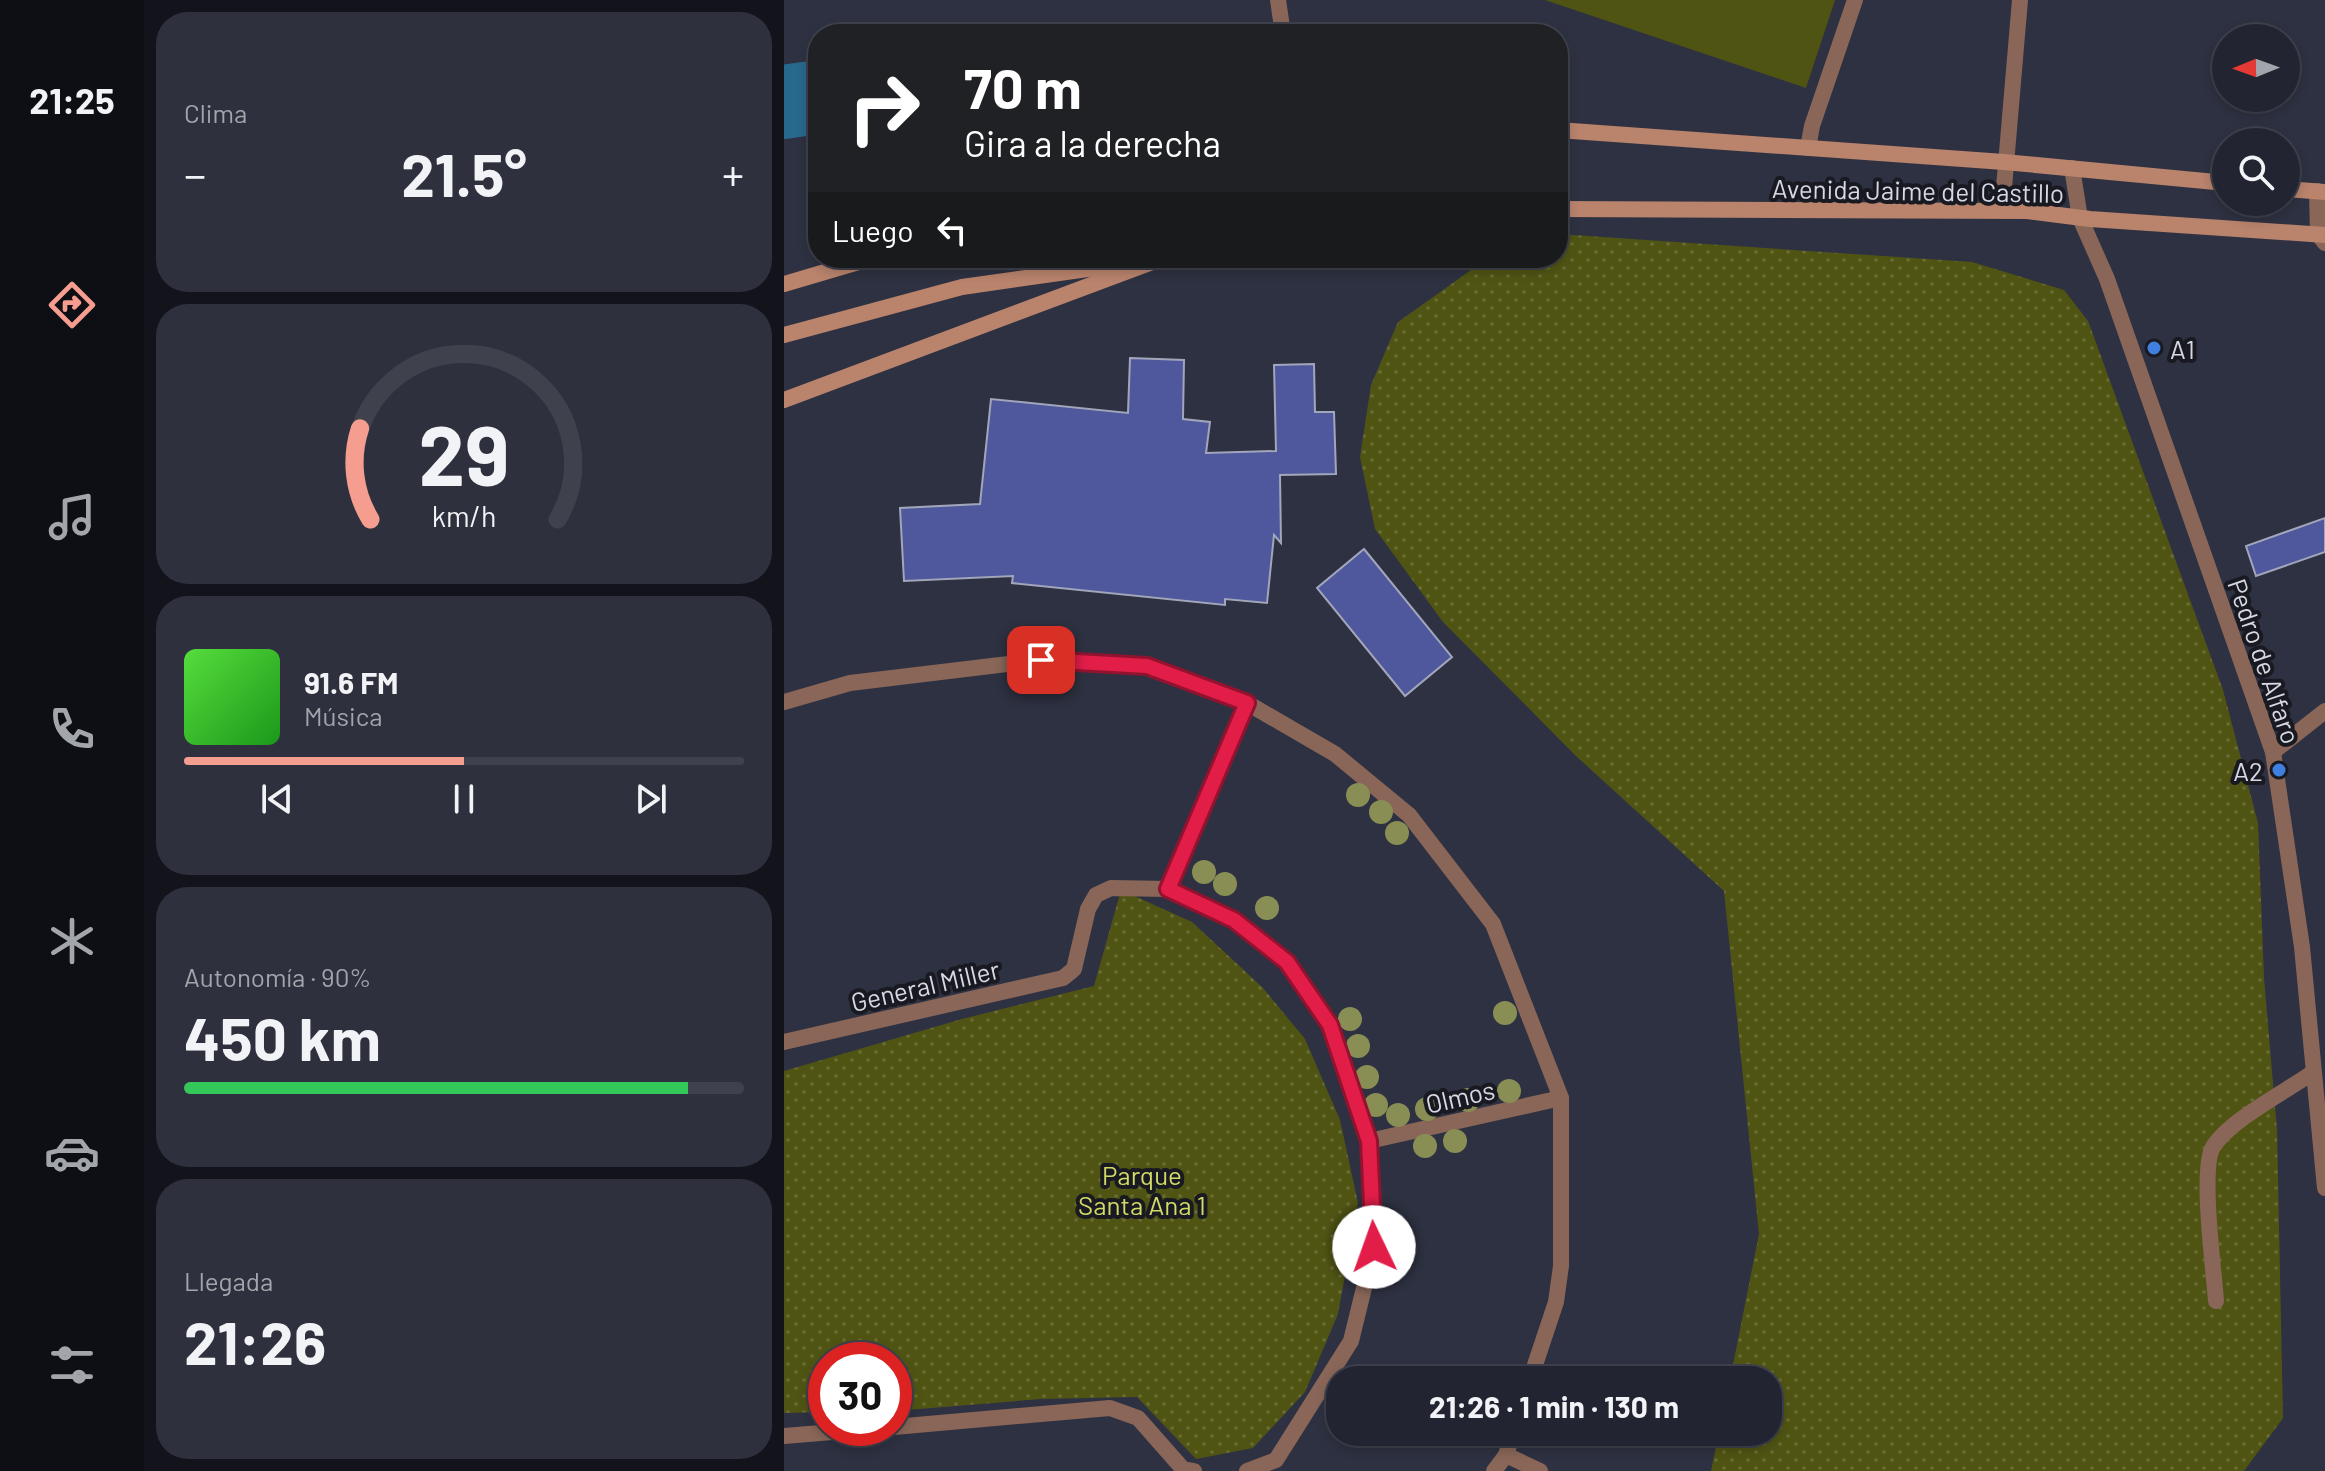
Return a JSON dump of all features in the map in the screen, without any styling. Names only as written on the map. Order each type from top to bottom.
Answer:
[{"type":"main road","name":"Avenida Jaime del Castillo","points":[[1568,131],[2004,162],[2212,182]]},
{"type":"main road","points":[[2300,190],[2321,191]]},
{"type":"main road","name":"Avenida Jaime del Castillo","points":[[1568,209],[2002,211],[2323,237]]},
{"type":"main road","points":[[784,284],[838,268]]},
{"type":"main road","points":[[784,335],[962,287],[1093,268]]},
{"type":"main road","points":[[784,400],[1135,268]]},
{"type":"street","points":[[1278,0],[1282,24]]},
{"type":"street","points":[[1808,148],[1812,126],[1855,0]]},
{"type":"street","points":[[2002,211],[2020,0]]},
{"type":"street","name":"Pedro de Alfaro","points":[[2072,168],[2080,218],[2107,279],[2273,752],[2302,947],[2325,1188]]},
{"type":"street","points":[[2321,191],[2323,237]]},
{"type":"street","points":[[784,702],[850,683],[1041,660],[1147,666],[1247,703],[1335,754],[1409,815],[1493,924],[1561,1098],[1561,1266],[1556,1302],[1535,1366]]},
{"type":"street","points":[[1247,703],[1168,889],[1234,920],[1287,962],[1330,1025],[1369,1141],[1374,1247],[1351,1341],[1280,1466],[1247,1471]]},
{"type":"street","points":[[2273,752],[2325,711]]},
{"type":"street","name":"General Miller","points":[[784,1042],[1063,978],[1074,969],[1088,909],[1096,895],[1111,888],[1168,889]]},
{"type":"street","points":[[2216,1301],[2207,1171],[2212,1149],[2224,1134],[2312,1073]]},
{"type":"street","name":"Olmos","points":[[1369,1141],[1561,1098]]},
{"type":"street","points":[[912,1425],[1110,1408],[1138,1418],[1183,1469],[1194,1471]]},
{"type":"street","points":[[784,1436],[808,1434]]},
{"type":"street","points":[[1494,1471],[1509,1446]]},
{"type":"street","points":[[1506,1455],[1540,1471]]},
{"type":"green space","points":[[1545,0],[1835,0],[1806,88]]},
{"type":"green space","points":[[1568,235],[1972,262],[2064,290],[2088,321],[2223,690],[2258,823],[2264,978],[2277,1130],[2283,1418],[2244,1471],[1711,1471],[1716,1446],[1782,1446],[1782,1366],[1733,1366],[1759,1234],[1724,891],[1576,756],[1443,622],[1375,529],[1360,457],[1371,385],[1398,322],[1474,268],[1568,268]]},
{"type":"green space","name":"Parque Santa Ana 1","points":[[1121,890],[1192,922],[1263,988],[1305,1039],[1340,1120],[1358,1203],[1338,1314],[1305,1392],[1253,1448],[1196,1459],[1137,1397],[1041,1399],[912,1410],[912,1342],[808,1342],[808,1412],[784,1413],[784,1071],[962,1019],[1094,986]]},
{"type":"building","points":[[1130,358],[1184,360],[1183,419],[1210,422],[1206,453],[1276,451],[1274,365],[1314,364],[1315,412],[1334,412],[1336,474],[1280,475],[1281,543],[1274,535],[1267,603],[1225,599],[1225,605],[1012,583],[1013,576],[904,581],[900,508],[980,504],[991,399],[1128,413]]},
{"type":"building","points":[[2325,518],[2325,552],[2256,576],[2246,546]]},
{"type":"building","points":[[1364,549],[1452,657],[1405,696],[1317,588]]},
{"type":"waterway","points":[[784,102],[808,98]]},
{"type":"place","name":"A1","points":[[2154,348]]},
{"type":"place","name":"A2","points":[[2279,770]]},
{"type":"route","points":[[1041,660],[1147,666],[1247,703],[1168,889],[1234,920],[1287,962],[1330,1025],[1369,1141],[1374,1247]]}]
